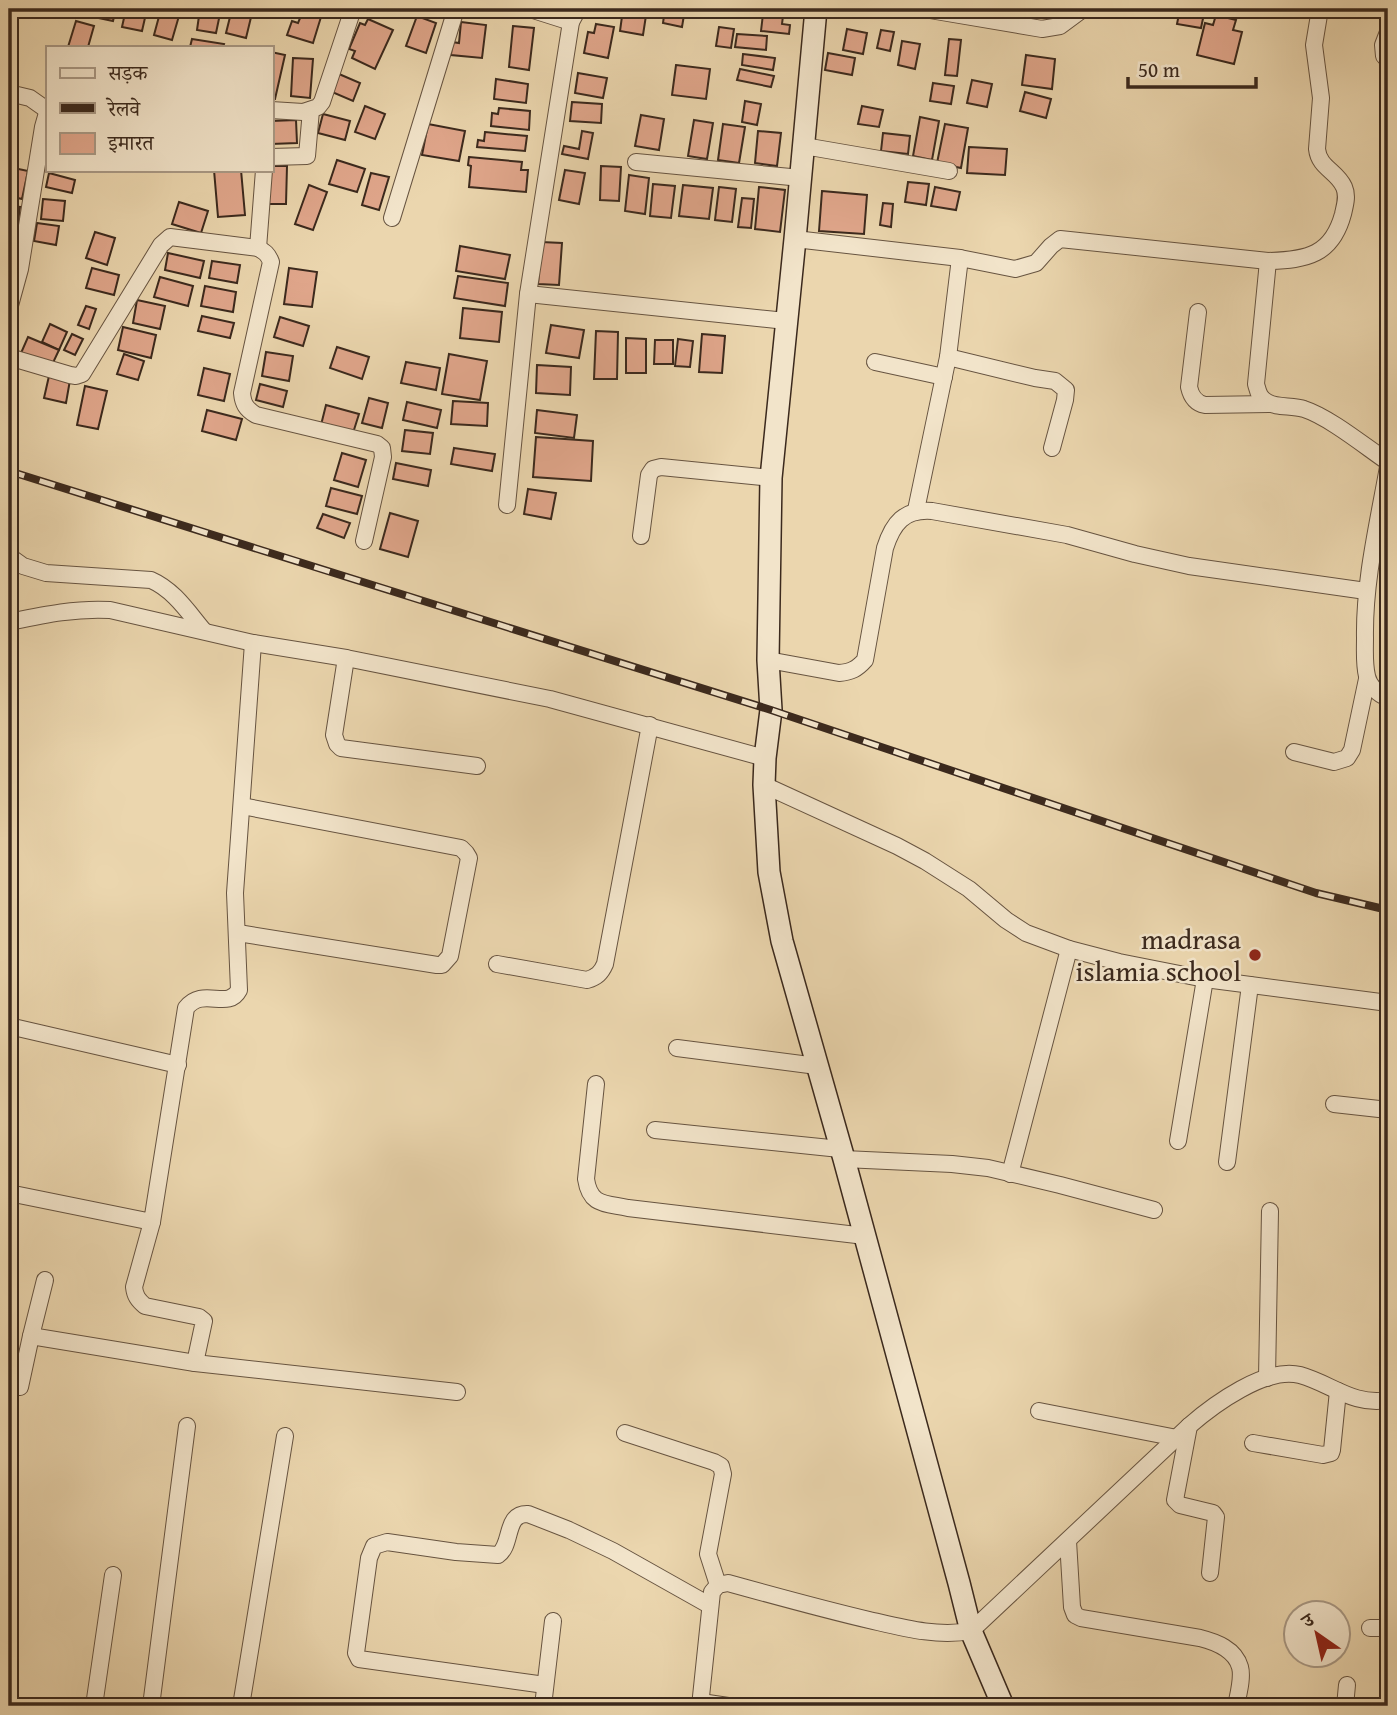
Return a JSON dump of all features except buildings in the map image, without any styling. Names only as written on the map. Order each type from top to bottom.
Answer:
[{"type":"main road","points":[[816,9],[771,478],[768,660],[771,709],[764,785],[769,872],[782,941],[865,1236],[971,1631],[1003,1706]]},
{"type":"street","points":[[273,110],[303,112],[318,107],[322,102],[353,9]]},
{"type":"street","points":[[391,218],[456,9]]},
{"type":"street","points":[[506,505],[528,294],[574,15],[530,9]]},
{"type":"street","points":[[924,9],[1042,29],[1060,26],[1083,9]]},
{"type":"street","points":[[795,239],[960,258],[1006,268],[1023,268],[1035,263],[1055,242],[1065,239],[1268,261],[1291,260],[1308,255],[1324,247],[1332,239],[1339,229],[1346,204],[1343,185],[1320,162],[1317,149],[1321,98],[1314,45],[1320,9]]},
{"type":"street","points":[[1388,32],[1383,45],[1384,56],[1388,59]]},
{"type":"street","points":[[9,93],[30,98],[46,111]]},
{"type":"street","points":[[273,157],[307,156],[312,110]]},
{"type":"street","points":[[9,309],[20,269],[46,116]]},
{"type":"street","points":[[804,146],[949,171]]},
{"type":"street","points":[[636,162],[801,178]]},
{"type":"street","points":[[258,248],[264,172]]},
{"type":"street","points":[[9,357],[70,375],[82,374],[161,245],[170,237],[258,248],[269,256],[271,262],[242,393],[243,403],[256,415],[377,444],[382,448],[383,457],[364,541]]},
{"type":"street","points":[[916,510],[948,357],[960,258]]},
{"type":"street","points":[[1268,261],[1256,384],[1260,396],[1269,404]]},
{"type":"street","points":[[528,294],[786,321]]},
{"type":"street","points":[[1198,312],[1189,387],[1191,395],[1199,404],[1269,404],[1306,409],[1388,462]]},
{"type":"street","points":[[948,357],[1035,378],[1055,380],[1061,384],[1066,390],[1065,400],[1052,449]]},
{"type":"street","points":[[875,362],[944,377]]},
{"type":"street","points":[[641,536],[649,475],[653,470],[661,467],[771,478]]},
{"type":"street","points":[[1294,752],[1334,762],[1347,758],[1352,750],[1367,678],[1366,591],[1388,467]]},
{"type":"street","points":[[768,660],[839,673],[850,672],[866,660],[888,537],[902,518],[916,510],[1067,535],[1189,566],[1366,591]]},
{"type":"street","points":[[9,556],[23,566],[46,572],[151,580],[170,591],[204,631]]},
{"type":"street","points":[[9,621],[68,610],[122,612],[253,643],[346,658],[550,699],[765,758]]},
{"type":"street","points":[[195,1363],[204,1321],[199,1317],[145,1306],[139,1301],[134,1287],[152,1222],[186,1008],[200,998],[228,999],[239,990],[235,893],[253,643]]},
{"type":"street","points":[[346,658],[334,735],[341,748],[477,766]]},
{"type":"street","points":[[1367,678],[1374,689],[1388,698]]},
{"type":"street","points":[[497,964],[587,980],[602,971],[650,725]]},
{"type":"street","points":[[764,785],[925,861],[1026,933],[1069,949],[1205,979],[1388,1003]]},
{"type":"street","points":[[238,933],[442,965],[450,956],[469,858],[461,848],[242,806]]},
{"type":"street","points":[[1010,1174],[1069,949]]},
{"type":"street","points":[[1178,1141],[1205,979]]},
{"type":"street","points":[[1227,1162],[1250,985]]},
{"type":"street","points":[[9,1026],[178,1065]]},
{"type":"street","points":[[677,1048],[817,1066]]},
{"type":"street","points":[[596,1084],[586,1179],[592,1197],[600,1202],[628,1208],[865,1236]]},
{"type":"street","points":[[1334,1104],[1388,1110]]},
{"type":"street","points":[[655,1130],[842,1154],[971,1165],[1154,1210]]},
{"type":"street","points":[[9,1193],[152,1222]]},
{"type":"street","points":[[1268,1378],[1270,1211]]},
{"type":"street","points":[[20,1387],[45,1280]]},
{"type":"street","points":[[31,1336],[195,1363],[457,1392]]},
{"type":"street","points":[[728,1706],[701,1704],[709,1605],[712,1592],[722,1583],[934,1634],[971,1631],[1189,1426],[1243,1389],[1268,1378],[1301,1376],[1359,1400],[1388,1400]]},
{"type":"street","points":[[1254,1443],[1323,1455],[1331,1453],[1338,1391]]},
{"type":"street","points":[[1039,1411],[1177,1438]]},
{"type":"street","points":[[151,1706],[187,1426]]},
{"type":"street","points":[[1189,1426],[1175,1500],[1177,1504],[1213,1513],[1216,1517],[1210,1573]]},
{"type":"street","points":[[625,1433],[720,1466],[723,1474],[708,1554],[718,1585]]},
{"type":"street","points":[[241,1706],[285,1436]]},
{"type":"street","points":[[545,1685],[359,1659],[356,1653],[365,1585],[369,1558],[374,1546],[387,1542],[498,1555],[504,1550],[514,1518],[528,1514],[613,1550],[709,1605]]},
{"type":"street","points":[[1068,1541],[1072,1607],[1075,1615],[1200,1639],[1223,1646],[1239,1663],[1241,1670],[1236,1706]]},
{"type":"street","points":[[94,1706],[113,1574]]},
{"type":"street","points":[[543,1706],[553,1622]]},
{"type":"street","points":[[1370,1628],[1388,1628]]},
{"type":"street","points":[[1345,1706],[1347,1685]]},
{"type":"railway","points":[[9,471],[771,710],[1316,893],[1388,910]]},
{"type":"place","name":"madrasa islamia school","points":[[1255,955]]}]
